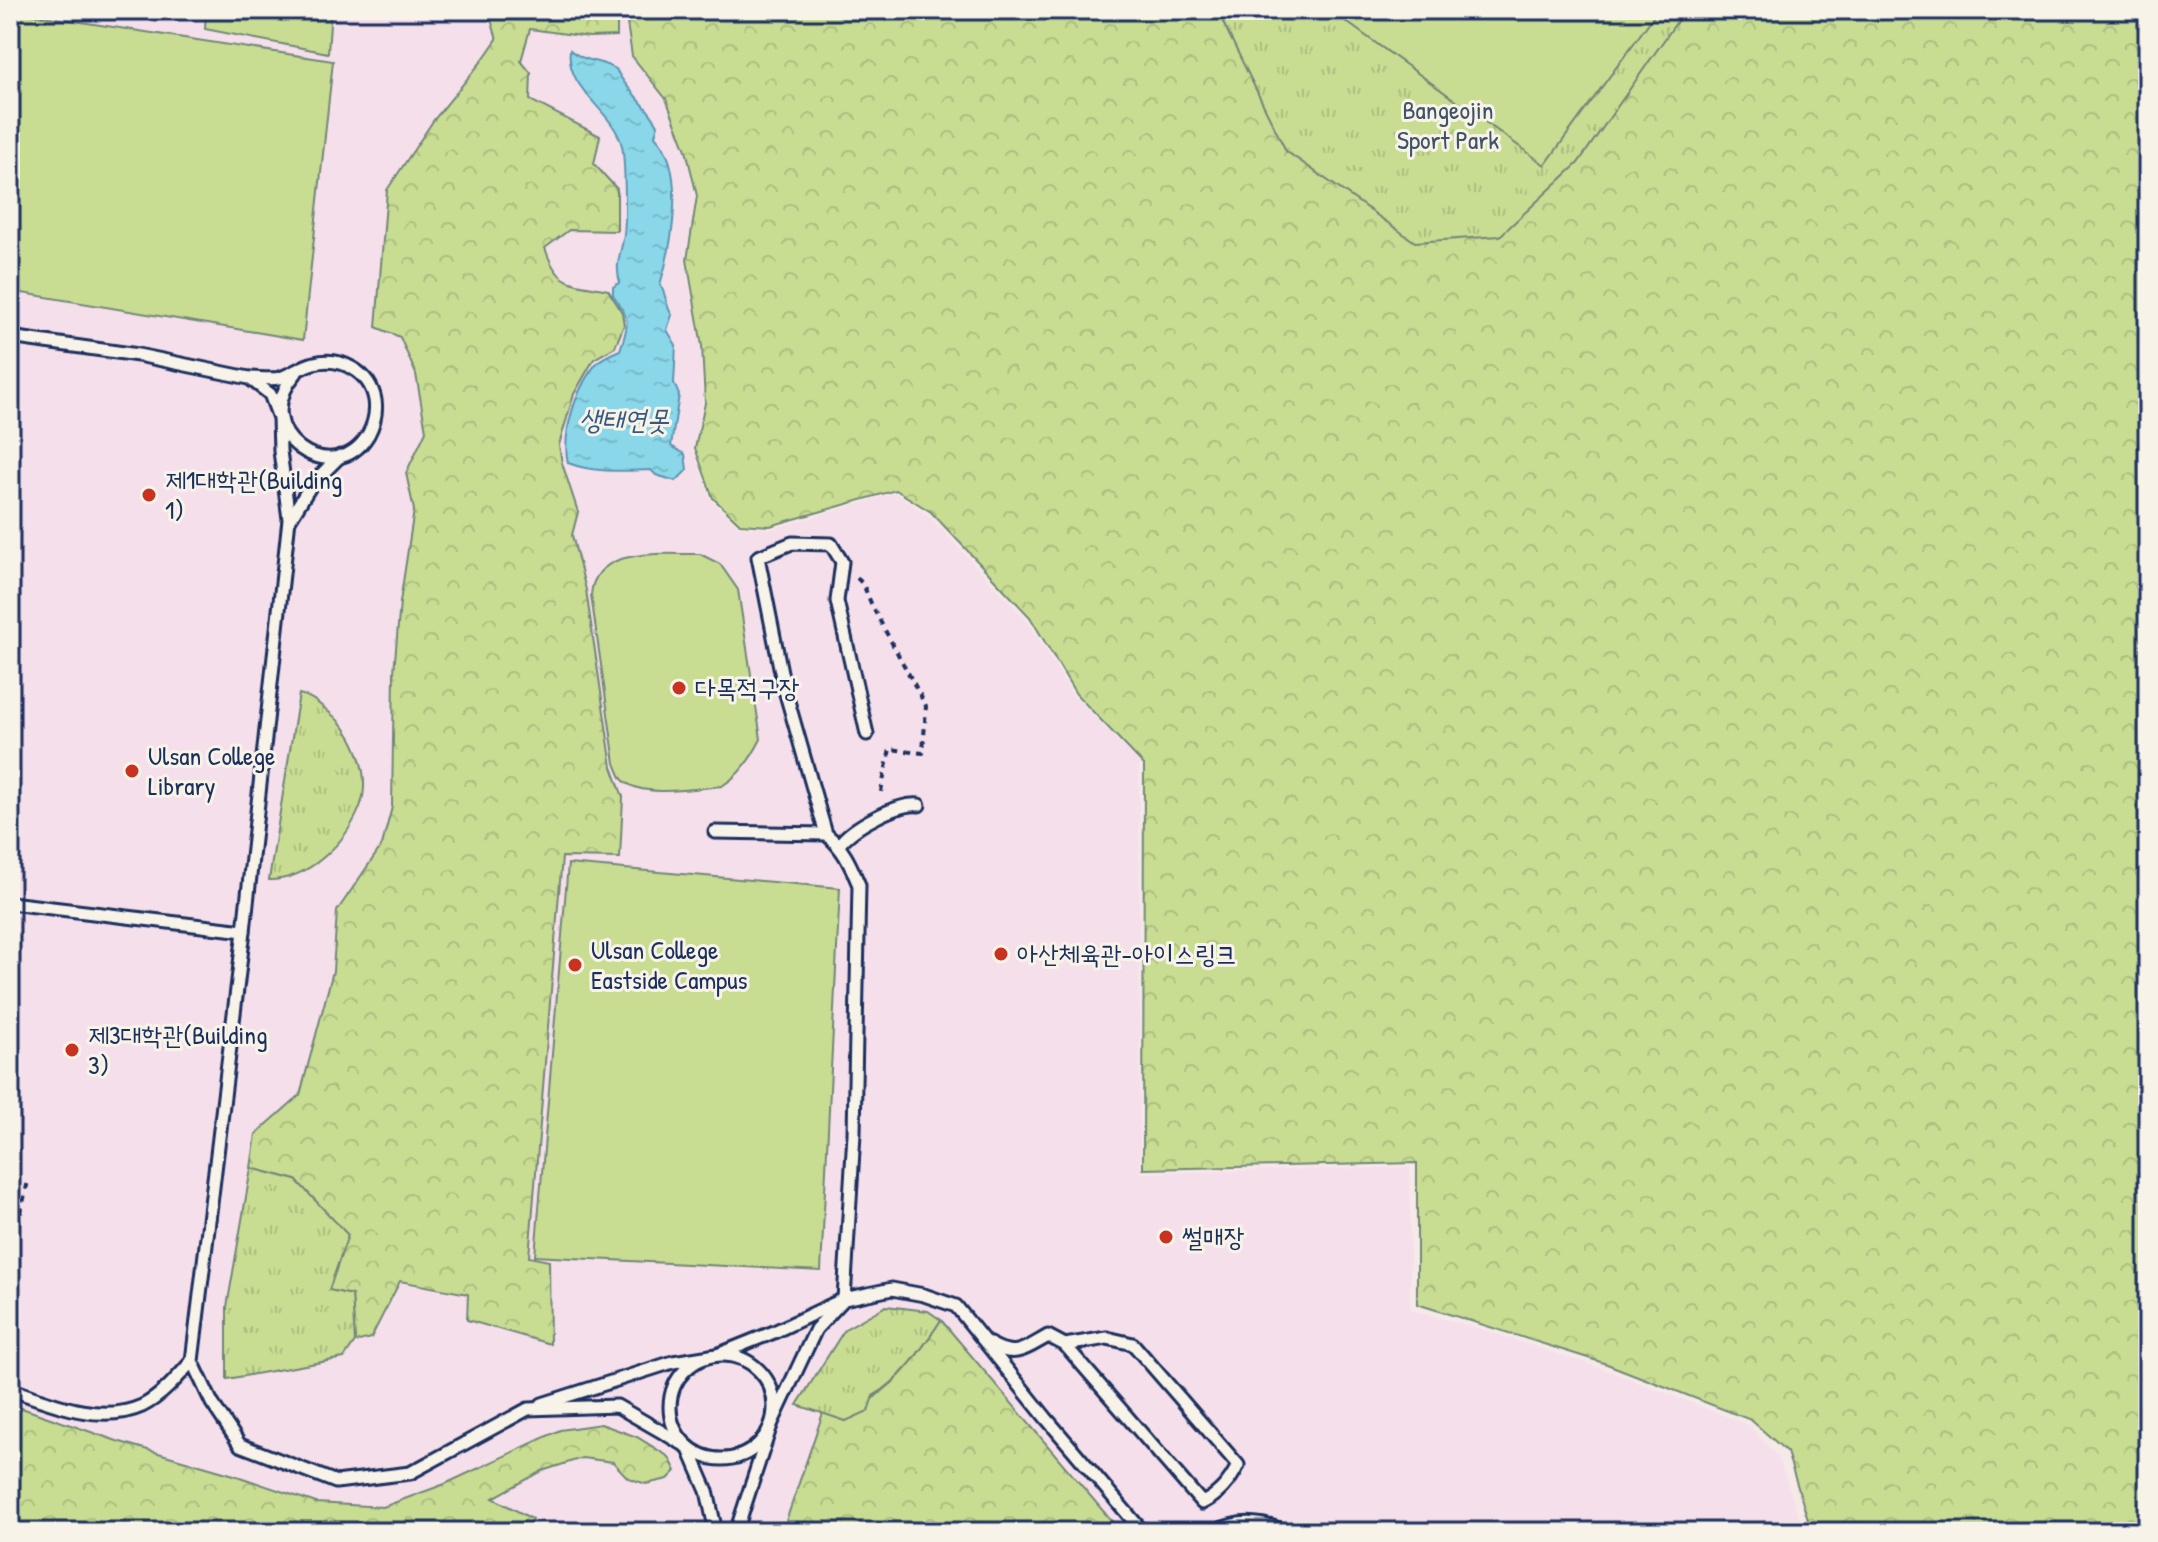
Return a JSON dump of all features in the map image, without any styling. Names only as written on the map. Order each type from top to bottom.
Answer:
[{"type":"lane","points":[[10,337],[138,355],[249,378],[276,379],[296,373]]},
{"type":"lane","points":[[249,378],[270,394],[279,418],[285,434],[296,447],[310,455],[325,458],[354,450],[373,427],[376,412],[368,383],[350,367],[327,361],[310,364],[296,373],[285,385],[280,401],[279,418],[280,451],[289,519],[244,931],[192,1361],[212,1403],[240,1445],[336,1482],[410,1473],[528,1409],[673,1362],[717,1355],[735,1357],[751,1364],[763,1375],[772,1391],[774,1408],[736,1532]]},
{"type":"lane","points":[[289,519],[311,485],[340,456]]},
{"type":"lane","points":[[528,1409],[617,1406],[702,1456],[734,1458],[750,1452],[762,1440],[816,1329],[844,1299],[854,1134],[859,885],[848,857],[826,834],[784,687],[758,557],[792,543],[831,544],[842,562],[837,601],[867,734]]},
{"type":"lane","points":[[839,845],[849,835],[899,806],[919,805]]},
{"type":"lane","points":[[715,832],[826,834]]},
{"type":"lane","points":[[10,903],[244,931]]},
{"type":"lane","points":[[716,1532],[707,1491],[688,1447],[676,1433],[671,1417],[670,1400],[676,1383],[686,1369],[844,1299],[892,1289],[924,1295],[956,1306],[1143,1532]]},
{"type":"lane","points":[[983,1339],[1005,1352],[1023,1350],[1048,1336],[1065,1345],[1202,1503],[1214,1497],[1238,1465],[1133,1344],[1107,1338],[1065,1345]]},
{"type":"lane","points":[[10,1389],[59,1406],[100,1414],[141,1406],[172,1383],[192,1361]]},
{"type":"lane","points":[[1214,1532],[1226,1526],[1253,1522],[1288,1532]]},
{"type":"path","points":[[842,562],[863,584],[926,706],[923,753],[890,749],[879,804],[883,814]]},
{"type":"path","points":[[10,1260],[28,1181]]},
{"type":"shaded area","name":"Ulsan College Eastside Campus","points":[[10,10],[623,10],[631,57],[665,100],[685,150],[695,198],[685,261],[701,347],[702,403],[693,448],[711,500],[739,527],[772,529],[895,493],[928,515],[1027,620],[1073,695],[1139,762],[1140,1173],[1410,1167],[1410,1310],[1481,1329],[1601,1368],[1749,1425],[1778,1457],[1801,1522],[1799,1532],[37,1532],[10,1522]]},
{"type":"green space","points":[[206,10],[331,10],[328,53],[205,29]]},
{"type":"green space","points":[[488,10],[617,10],[617,36],[589,37],[530,29],[521,61],[531,73],[530,100],[600,136],[594,164],[617,189],[617,231],[569,230],[545,248],[555,270],[568,281],[608,290],[622,312],[624,325],[615,347],[594,359],[574,394],[559,445],[578,512],[572,535],[586,590],[612,767],[623,797],[620,858],[562,857],[529,1257],[549,1261],[550,1344],[467,1320],[468,1294],[400,1281],[371,1338],[355,1342],[352,1295],[328,1290],[296,1180],[251,1168],[256,1134],[300,1095],[333,971],[337,911],[382,845],[392,807],[394,672],[400,602],[414,510],[406,473],[426,431],[416,374],[400,337],[376,327],[387,190],[433,121],[497,39]]},
{"type":"green space","points":[[625,10],[2148,10],[2148,1532],[1806,1532],[1808,1520],[1787,1452],[1751,1420],[1607,1364],[1417,1304],[1417,1163],[1143,1169],[1144,765],[1076,694],[1030,617],[931,512],[896,490],[770,526],[740,524],[713,498],[695,448],[705,403],[702,346],[687,260],[697,196],[686,150],[666,99],[632,56]]},
{"type":"green space","name":"Bangeojin Sport Park","points":[[1217,10],[1685,10],[1578,163],[1500,236],[1415,242],[1286,151]]},
{"type":"green space","points":[[1330,10],[1658,10],[1545,165]]},
{"type":"green space","points":[[10,11],[333,61],[303,340],[10,291]]},
{"type":"green space","name":"다목적구장","points":[[651,554],[700,554],[720,564],[738,590],[761,739],[744,766],[722,786],[671,791],[643,789],[623,780],[615,763],[591,595],[595,579],[618,560]]},
{"type":"green space","points":[[299,694],[319,704],[339,722],[354,743],[362,769],[363,795],[354,820],[324,857],[298,874],[269,880]]},
{"type":"green space","points":[[568,864],[840,888],[821,1271],[535,1256]]},
{"type":"green space","points":[[251,1168],[296,1180],[348,1235],[329,1290],[352,1295],[355,1342],[344,1358],[227,1379],[227,1307]]},
{"type":"green space","points":[[886,1306],[928,1311],[941,1320],[902,1372],[873,1396],[868,1411],[846,1421],[797,1405],[845,1329]]},
{"type":"green space","points":[[941,1320],[1121,1532],[787,1532],[784,1527],[823,1413],[846,1421],[901,1374]]},
{"type":"green space","points":[[10,1404],[316,1503],[383,1507],[445,1484],[560,1430],[601,1424],[637,1437],[669,1457],[676,1471],[668,1479],[646,1484],[628,1478],[613,1462],[582,1458],[542,1471],[493,1498],[532,1519],[524,1532],[37,1532],[10,1522]]},
{"type":"water","name":"생태연못","points":[[570,50],[616,69],[658,125],[655,136],[665,150],[671,167],[674,208],[669,250],[660,285],[672,315],[667,330],[676,345],[674,383],[679,395],[671,446],[685,454],[687,470],[676,481],[656,475],[651,470],[598,470],[568,463],[567,438],[577,396],[598,362],[620,350],[627,327],[623,310],[613,295],[613,287],[620,282],[618,263],[625,226],[622,146],[609,121],[575,77],[570,64]]},
{"type":"place","name":"제1대학관(Building 1)","points":[[149,495]]},
{"type":"place","name":"다목적구장","points":[[679,688]]},
{"type":"place","name":"Ulsan College Library","points":[[132,771]]},
{"type":"place","name":"아산체육관-아이스링크","points":[[1001,954]]},
{"type":"place","name":"Ulsan College Eastside Campus","points":[[575,965]]},
{"type":"place","name":"제3대학관(Building 3)","points":[[72,1050]]},
{"type":"place","name":"썰매장","points":[[1166,1237]]}]
